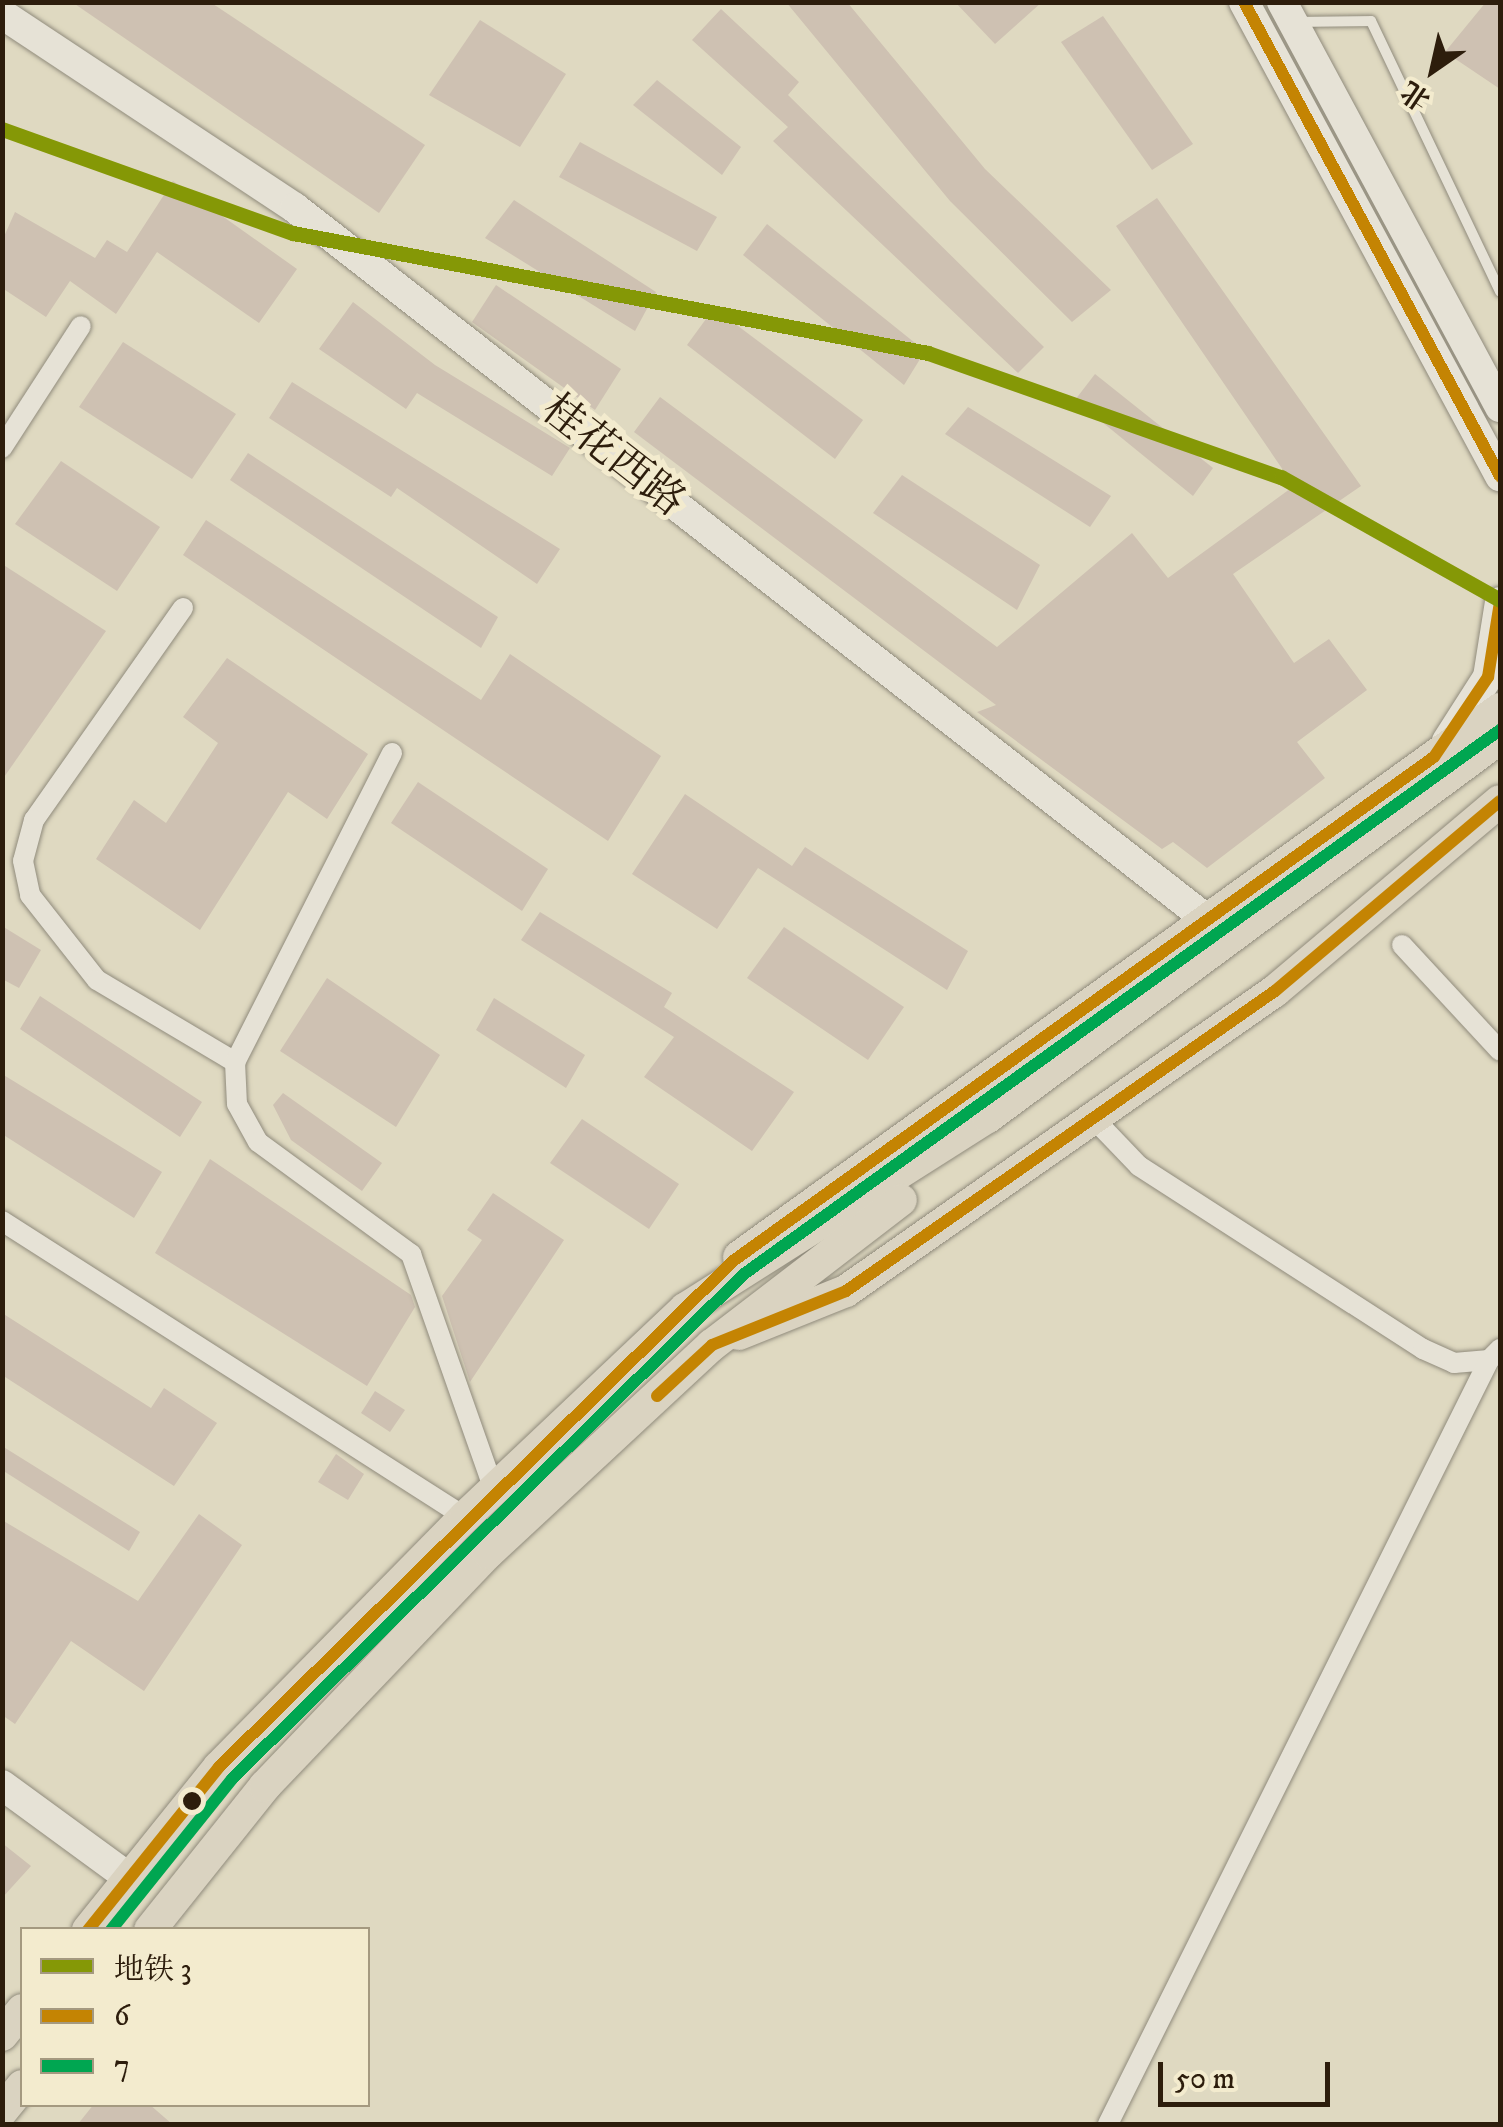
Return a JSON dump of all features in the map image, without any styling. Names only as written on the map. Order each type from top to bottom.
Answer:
[{"type":"main road","points":[[90,1927],[220,1766],[465,1517],[784,1222],[1500,710]]},
{"type":"main road","points":[[152,1927],[264,1786],[462,1581],[712,1345],[793,1262],[1500,738]]},
{"type":"main road","points":[[686,1309],[793,1262],[1500,759]]},
{"type":"main road","points":[[712,1345],[846,1291],[1275,991],[1500,801]]},
{"type":"main road","points":[[2,2035],[20,2012]]},
{"type":"main road","points":[[2,2110],[20,2088]]},
{"type":"street","points":[[1244,2],[1500,476]]},
{"type":"street","points":[[1287,12],[1500,407]]},
{"type":"street","name":"桂花西路","points":[[2,14],[295,208],[1208,921]]},
{"type":"street","points":[[2,448],[81,326]]},
{"type":"street","points":[[1434,757],[1488,677],[1500,602]]},
{"type":"street","points":[[183,608],[34,820],[22,861],[30,895],[97,980],[235,1062]]},
{"type":"street","points":[[392,753],[235,1062],[237,1104],[258,1142],[412,1254],[494,1490]]},
{"type":"street","points":[[1402,945],[1500,1051]]},
{"type":"street","points":[[1093,1118],[1139,1166],[1423,1349],[1454,1363],[1495,1355]]},
{"type":"street","points":[[2,1221],[465,1517]]},
{"type":"street","points":[[1108,2124],[1495,1355]]},
{"type":"street","points":[[2,1785],[129,1878]]},
{"type":"lane","points":[[1287,12],[1371,21],[1500,292]]},
{"type":"building","points":[[72,2],[210,2],[425,145],[379,213]]},
{"type":"building","points":[[786,2],[847,2],[985,169],[1111,290],[1072,322],[950,201]]},
{"type":"building","points":[[955,2],[1042,2],[995,44]]},
{"type":"building","points":[[1486,2],[1500,2],[1500,89],[1445,52]]},
{"type":"building","points":[[721,9],[799,82],[788,95],[1044,347],[1018,373],[773,141],[788,127],[692,40]]},
{"type":"building","points":[[1103,16],[1193,144],[1152,170],[1061,42]]},
{"type":"building","points":[[480,20],[566,74],[520,147],[429,95]]},
{"type":"building","points":[[657,80],[741,147],[722,175],[633,105]]},
{"type":"building","points":[[580,142],[717,217],[697,251],[559,177]]},
{"type":"building","points":[[173,181],[297,269],[259,323],[157,252],[116,314],[70,281],[46,317],[2,288],[2,241],[15,212],[95,258],[107,240],[127,252]]},
{"type":"building","points":[[1157,198],[1361,486],[1233,574],[1294,663],[1329,639],[1367,690],[1297,742],[1325,778],[1207,868],[1173,842],[1162,849],[977,712],[996,705],[634,432],[660,397],[997,647],[1132,533],[1168,578],[1294,486],[1116,226]]},
{"type":"building","points":[[514,200],[656,292],[635,331],[485,238]]},
{"type":"building","points":[[767,224],[925,351],[904,385],[743,255]]},
{"type":"building","points":[[496,285],[621,369],[595,410],[472,322]]},
{"type":"building","points":[[353,302],[435,365],[570,448],[552,476],[417,393],[406,409],[319,349]]},
{"type":"building","points":[[714,308],[863,420],[835,459],[687,345]]},
{"type":"building","points":[[123,342],[236,414],[192,479],[79,407]]},
{"type":"building","points":[[1095,374],[1213,468],[1193,496],[1075,400]]},
{"type":"building","points":[[292,382],[560,549],[537,584],[397,488],[391,497],[269,418]]},
{"type":"building","points":[[968,407],[1111,496],[1090,527],[945,434]]},
{"type":"building","points":[[248,453],[498,617],[481,648],[230,480]]},
{"type":"building","points":[[61,461],[160,527],[117,591],[15,524]]},
{"type":"building","points":[[902,475],[1040,565],[1017,610],[873,513]]},
{"type":"building","points":[[206,520],[481,700],[510,654],[661,756],[608,841],[183,555]]},
{"type":"building","points":[[2,564],[106,631],[2,780]]},
{"type":"building","points":[[227,658],[368,754],[327,819],[288,792],[200,930],[96,859],[134,800],[166,823],[218,743],[183,717]]},
{"type":"building","points":[[418,782],[548,869],[522,911],[391,823]]},
{"type":"building","points":[[685,794],[792,866],[805,847],[968,951],[947,990],[758,868],[717,929],[632,874]]},
{"type":"building","points":[[540,912],[672,993],[664,1007],[794,1092],[752,1151],[644,1077],[674,1037],[521,940]]},
{"type":"building","points":[[2,926],[41,950],[19,988],[2,979]]},
{"type":"building","points":[[784,927],[904,1007],[868,1060],[747,978]]},
{"type":"building","points":[[327,978],[440,1055],[396,1127],[280,1051]]},
{"type":"building","points":[[40,996],[202,1102],[180,1137],[20,1029]]},
{"type":"building","points":[[494,998],[585,1055],[566,1088],[476,1030]]},
{"type":"building","points":[[2,1074],[162,1172],[134,1218],[2,1134]]},
{"type":"building","points":[[283,1093],[382,1163],[362,1191],[291,1140],[273,1105]]},
{"type":"building","points":[[582,1119],[679,1184],[649,1229],[550,1163]]},
{"type":"building","points":[[210,1159],[411,1295],[415,1307],[367,1386],[155,1253]]},
{"type":"building","points":[[493,1193],[564,1240],[470,1382],[442,1296],[482,1240],[467,1230]]},
{"type":"building","points":[[2,1313],[151,1408],[164,1388],[217,1423],[174,1486],[2,1375]]},
{"type":"building","points":[[375,1391],[405,1410],[390,1432],[361,1413]]},
{"type":"building","points":[[2,1446],[140,1532],[129,1551],[2,1470]]},
{"type":"building","points":[[336,1454],[364,1474],[348,1500],[318,1482]]},
{"type":"building","points":[[199,1514],[242,1545],[144,1691],[71,1641],[15,1724],[2,1715],[2,1520],[138,1601]]},
{"type":"building","points":[[2,1843],[31,1866],[2,1898]]},
{"type":"building","points":[[92,2107],[152,2107],[172,2124],[78,2124]]},
{"type":"metro line","name":"3","points":[[2,129],[293,233],[928,353],[1281,477],[1500,600]]},
{"type":"transit line","name":"6","points":[[1244,2],[1500,476]]},
{"type":"transit line","name":"6","points":[[90,1927],[219,1767],[733,1261],[1434,757],[1488,677],[1500,602]]},
{"type":"transit line","name":"7","points":[[113,1927],[232,1779],[744,1274],[1500,730]]},
{"type":"transit line","name":"6","points":[[657,1396],[712,1345],[846,1291],[1275,991],[1500,801]]}]
